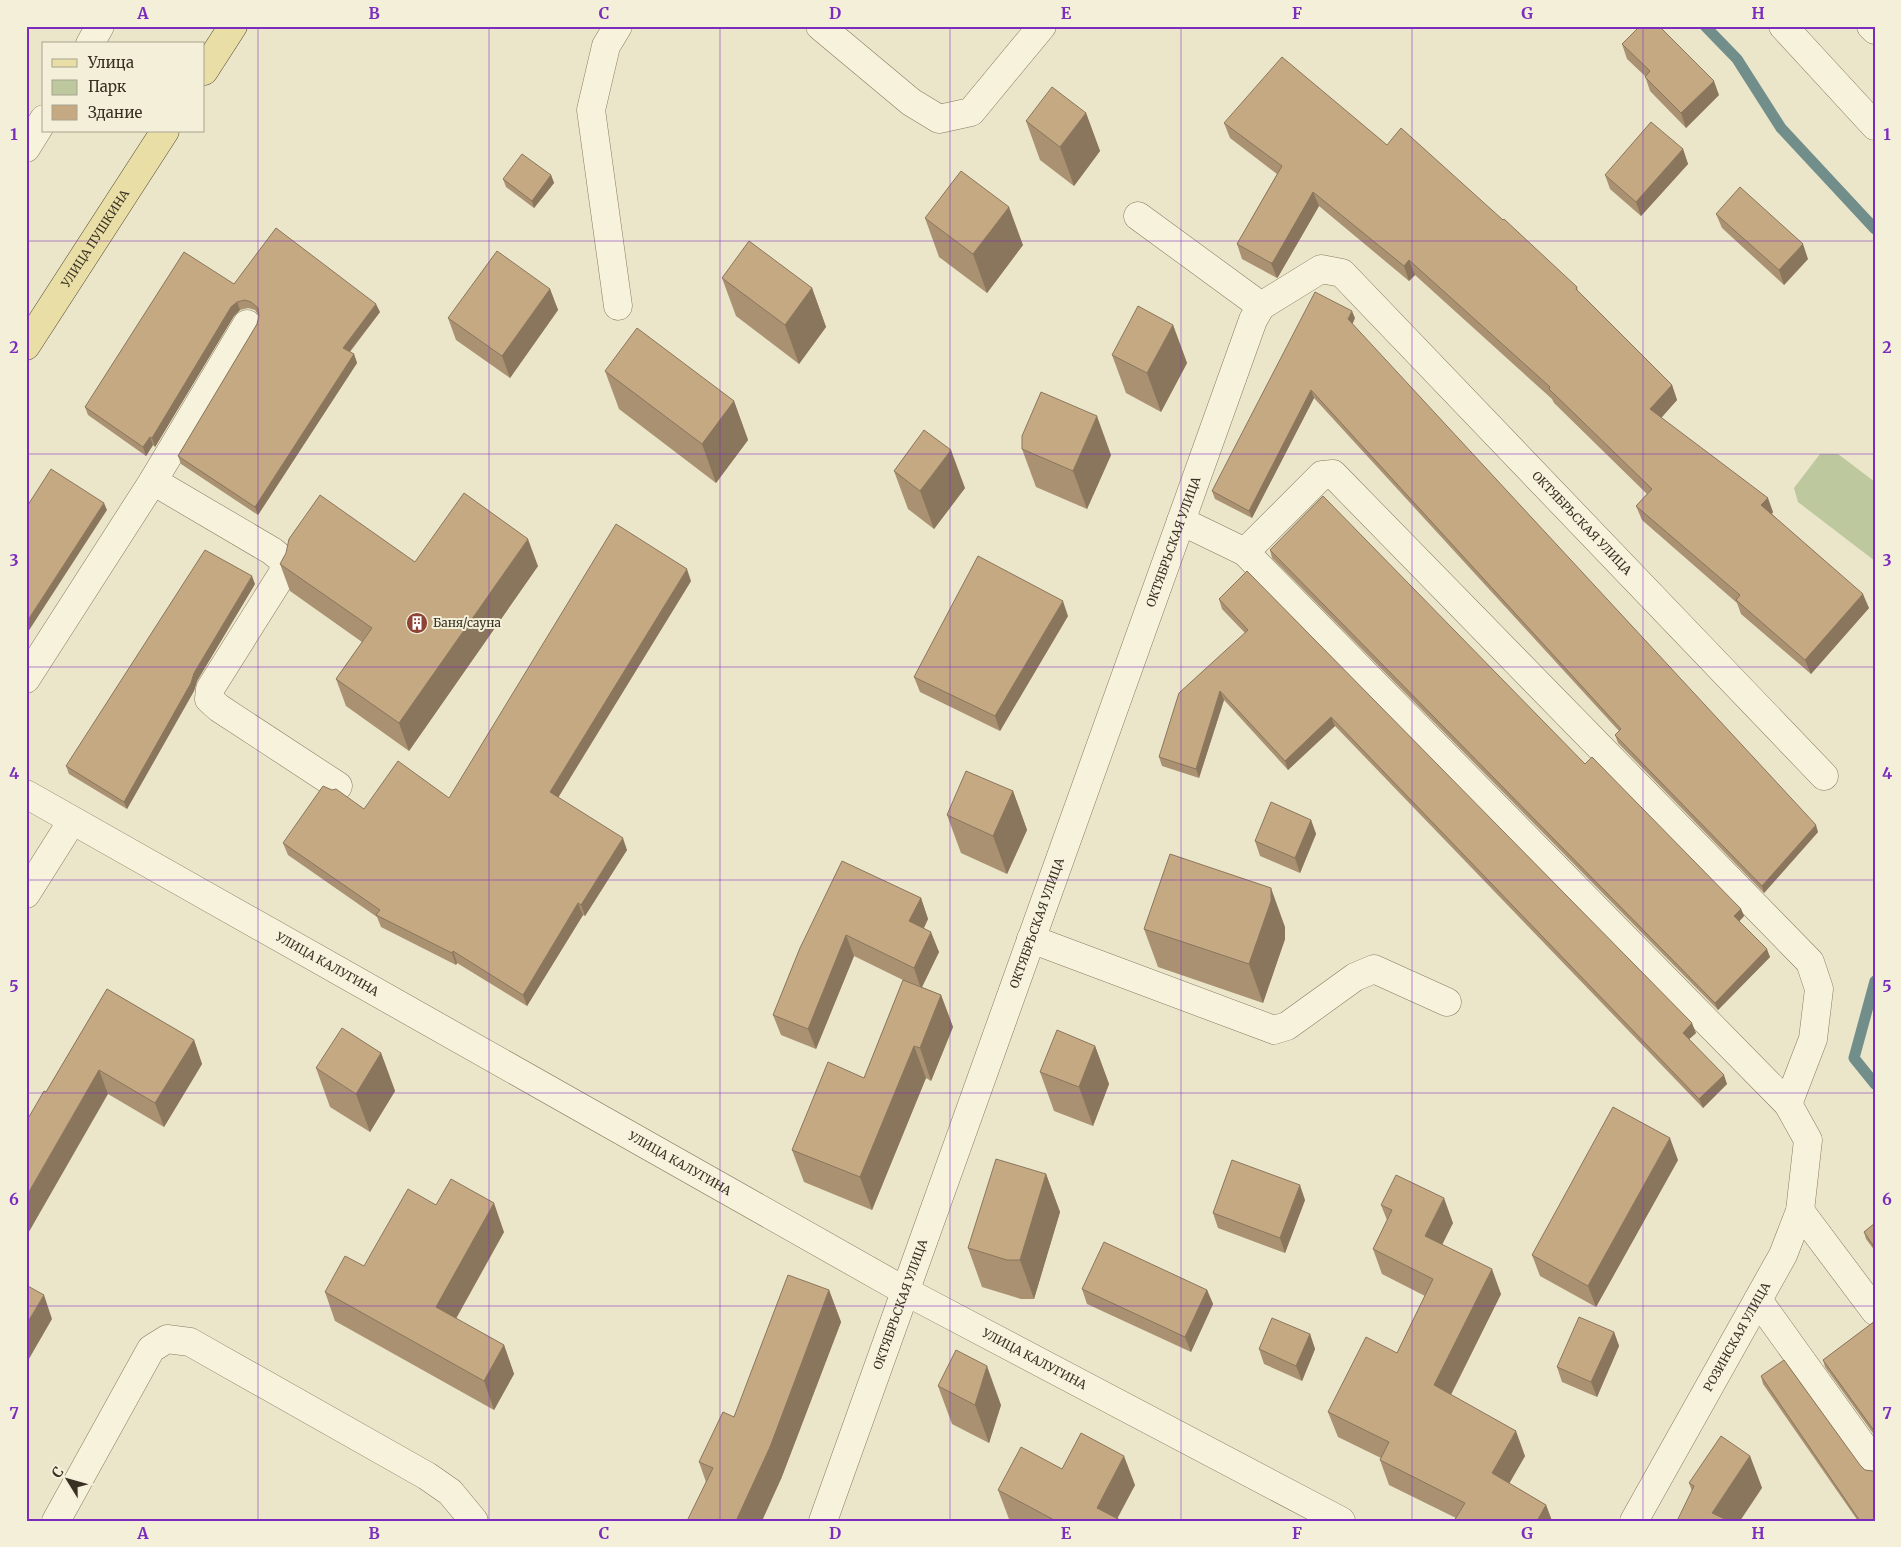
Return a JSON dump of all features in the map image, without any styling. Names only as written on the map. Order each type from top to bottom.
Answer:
[{"type":"main road","points":[[205,70],[233,26]]},
{"type":"main road","name":"УЛИЦА ПУШКИНА","points":[[26,346],[164,132]]},
{"type":"street","points":[[91,42],[100,26]]},
{"type":"street","points":[[618,26],[606,46],[591,110],[618,306]]},
{"type":"street","points":[[820,26],[911,102],[939,119],[971,112],[1042,26]]},
{"type":"street","points":[[1783,26],[1875,126]]},
{"type":"street","points":[[1871,26],[1875,30]]},
{"type":"street","points":[[26,148],[42,122]]},
{"type":"street","points":[[1138,216],[1261,306]]},
{"type":"street","name":"ОКТЯБРЬСКАЯ УЛИЦА","points":[[823,1521],[1181,521],[1254,320],[1261,306],[1321,269],[1342,273],[1824,776]]},
{"type":"street","points":[[26,679],[153,480],[247,324]]},
{"type":"street","points":[[1181,521],[1245,552],[1788,1104],[1813,1039],[1819,989],[1810,962],[1333,474],[1322,475],[1245,552]]},
{"type":"street","points":[[153,480],[272,551],[284,561],[283,573],[210,689],[209,699],[218,708],[338,786]]},
{"type":"street","name":"УЛИЦА КАЛУГИНА","points":[[26,794],[905,1291],[1341,1521]]},
{"type":"street","points":[[26,894],[72,821]]},
{"type":"street","points":[[1032,939],[1274,1030],[1287,1026],[1355,977],[1374,969],[1447,1002]]},
{"type":"street","name":"РОЗИНСКАЯ УЛИЦА","points":[[1634,1521],[1783,1255],[1800,1210],[1808,1140],[1788,1104]]},
{"type":"street","points":[[1800,1210],[1875,1311]]},
{"type":"street","points":[[1758,1300],[1875,1463]]},
{"type":"street","points":[[56,1521],[151,1349],[166,1338],[190,1342],[426,1476],[450,1492],[474,1521]]},
{"type":"green space","points":[[1820,454],[1838,454],[1875,482],[1875,561],[1798,502],[1794,488]]},
{"type":"building","points":[[1640,26],[1659,26],[1714,81],[1681,113],[1645,77],[1650,71],[1622,44]]},
{"type":"building","points":[[1282,57],[1387,145],[1401,128],[1504,219],[1577,287],[1576,289],[1672,385],[1650,409],[1768,498],[1761,505],[1863,594],[1805,660],[1736,600],[1740,595],[1636,506],[1652,489],[1549,389],[1550,387],[1409,260],[1404,266],[1313,192],[1273,262],[1271,263],[1237,244],[1282,166],[1224,123]]},
{"type":"building","points":[[1052,87],[1086,113],[1060,147],[1026,121]]},
{"type":"building","points":[[1651,122],[1683,149],[1636,202],[1605,175]]},
{"type":"building","points":[[522,154],[551,175],[532,201],[503,179]]},
{"type":"building","points":[[961,171],[1009,207],[973,254],[925,218]]},
{"type":"building","points":[[1740,187],[1803,244],[1779,270],[1716,214]]},
{"type":"building","points":[[276,228],[376,304],[343,348],[354,354],[255,507],[178,456],[257,324],[258,308],[251,302],[245,300],[237,302],[231,307],[152,438],[150,437],[143,447],[85,407],[184,252],[234,284]]},
{"type":"building","points":[[749,241],[812,288],[785,325],[722,278]]},
{"type":"building","points":[[497,251],[550,289],[502,356],[448,318]]},
{"type":"building","points":[[1315,292],[1352,311],[1348,319],[1816,825],[1762,886],[1615,735],[1621,729],[1311,390],[1249,511],[1212,491]]},
{"type":"building","points":[[1138,306],[1173,325],[1147,373],[1112,355]]},
{"type":"building","points":[[637,328],[734,401],[702,444],[605,371]]},
{"type":"building","points":[[1041,392],[1097,416],[1073,471],[1022,449],[1022,436]]},
{"type":"building","points":[[924,430],[951,450],[920,491],[894,471]]},
{"type":"building","points":[[51,469],[104,503],[26,623],[26,508]]},
{"type":"building","name":"Баня/сауна","points":[[464,493],[528,539],[399,723],[336,679],[372,628],[280,564],[286,553],[289,539],[320,495],[415,562]]},
{"type":"building","points":[[1323,496],[1585,764],[1592,757],[1741,909],[1734,916],[1767,949],[1715,1003],[1270,550]]},
{"type":"building","points":[[616,524],[687,569],[550,792],[623,838],[581,905],[578,903],[523,995],[453,951],[452,953],[376,915],[380,910],[283,843],[323,786],[332,790],[336,789],[364,809],[398,761],[449,798]]},
{"type":"building","points":[[205,550],[252,576],[194,673],[191,683],[124,802],[66,766]]},
{"type":"building","points":[[978,556],[1063,601],[995,716],[914,677]]},
{"type":"building","points":[[1247,571],[1692,1023],[1683,1033],[1724,1075],[1699,1099],[1331,717],[1285,761],[1220,691],[1196,769],[1159,757],[1179,693],[1248,630],[1219,599]]},
{"type":"building","points":[[966,771],[1013,791],[993,836],[947,815]]},
{"type":"building","points":[[1271,802],[1311,820],[1295,858],[1255,841]]},
{"type":"building","points":[[1170,854],[1271,888],[1271,901],[1249,964],[1144,929]]},
{"type":"building","points":[[842,861],[921,898],[909,921],[931,932],[914,968],[846,935],[808,1029],[773,1015],[800,948]]},
{"type":"building","points":[[903,980],[941,995],[920,1048],[914,1046],[860,1177],[792,1150],[828,1062],[864,1078]]},
{"type":"building","points":[[107,989],[194,1040],[155,1103],[99,1070],[26,1197],[26,1122]]},
{"type":"building","points":[[342,1028],[381,1053],[356,1094],[316,1068]]},
{"type":"building","points":[[1057,1030],[1095,1046],[1079,1087],[1040,1072]]},
{"type":"building","points":[[1613,1107],[1670,1138],[1588,1286],[1532,1255]]},
{"type":"building","points":[[996,1159],[1046,1174],[1020,1260],[1007,1260],[968,1248]]},
{"type":"building","points":[[1232,1160],[1300,1185],[1280,1238],[1213,1213]]},
{"type":"building","points":[[1396,1175],[1444,1198],[1425,1236],[1492,1269],[1434,1385],[1516,1431],[1492,1473],[1546,1505],[1537,1521],[1454,1521],[1465,1503],[1380,1460],[1389,1442],[1328,1412],[1366,1337],[1397,1353],[1433,1279],[1373,1249],[1392,1210],[1381,1205]]},
{"type":"building","points":[[451,1179],[494,1203],[436,1307],[504,1345],[484,1381],[325,1292],[345,1256],[364,1266],[408,1189],[436,1205]]},
{"type":"building","points":[[1875,1223],[1875,1248],[1864,1232]]},
{"type":"building","points":[[1104,1242],[1207,1290],[1185,1337],[1082,1289]]},
{"type":"building","points":[[788,1275],[829,1290],[770,1447],[736,1521],[687,1521],[713,1468],[699,1462],[723,1412],[734,1417]]},
{"type":"building","points":[[26,1285],[44,1295],[26,1325]]},
{"type":"building","points":[[1579,1317],[1614,1332],[1591,1382],[1557,1367]]},
{"type":"building","points":[[1272,1318],[1310,1334],[1296,1366],[1259,1349]]},
{"type":"building","points":[[1875,1321],[1875,1432],[1823,1360]]},
{"type":"building","points":[[956,1350],[987,1366],[975,1405],[938,1386]]},
{"type":"building","points":[[1784,1360],[1860,1465],[1865,1470],[1875,1471],[1875,1521],[1860,1521],[1761,1376]]},
{"type":"building","points":[[1081,1433],[1124,1456],[1097,1508],[1122,1521],[1056,1521],[998,1490],[1021,1447],[1062,1469]]},
{"type":"building","points":[[1721,1436],[1750,1456],[1712,1513],[1729,1521],[1677,1521],[1694,1486],[1689,1483]]},
{"type":"waterway","points":[[1705,26],[1737,59],[1781,128],[1875,229]]},
{"type":"waterway","points":[[1875,981],[1854,1058],[1875,1084]]},
{"type":"place","name":"Баня/сауна","points":[[417,623]]}]
